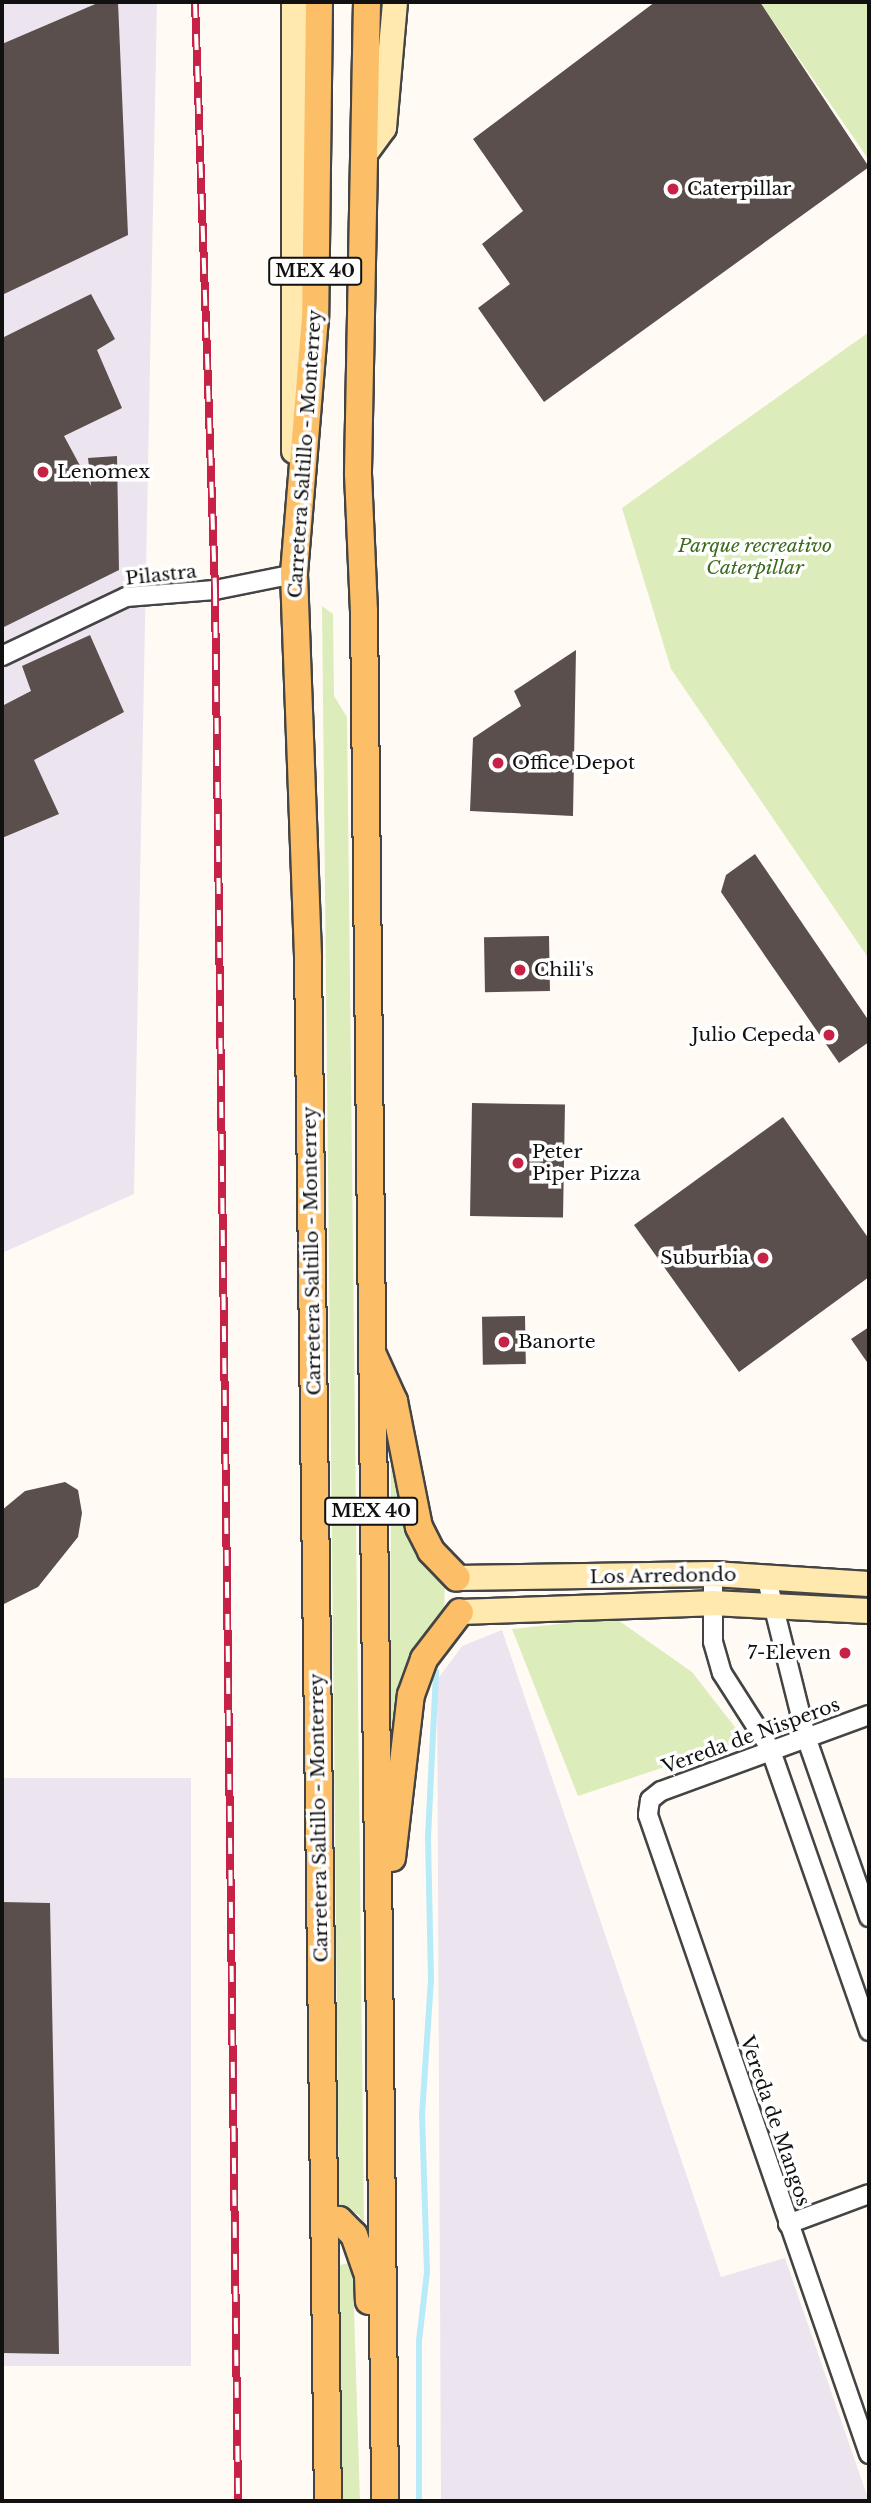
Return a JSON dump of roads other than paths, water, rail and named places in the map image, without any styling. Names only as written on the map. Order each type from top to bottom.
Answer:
[{"type":"main road","name":"Carretera Saltillo - Monterrey","points":[[319,2],[315,318],[294,574],[309,958],[328,2501]]},
{"type":"main road","name":"MEX 40","points":[[367,2],[358,474],[364,611],[370,1351],[382,1890],[386,2501]]},
{"type":"main road","points":[[370,1351],[394,1401],[419,1527],[431,1551],[457,1578]]},
{"type":"main road","points":[[382,1890],[394,1846],[411,1695],[424,1659],[460,1612]]},
{"type":"main road","points":[[326,2219],[339,2220],[354,2235],[368,2275],[372,2459],[378,2501]]},
{"type":"street","name":"MEX 40","points":[[294,2],[294,461],[301,514]]},
{"type":"street","points":[[365,154],[384,128],[396,2]]},
{"type":"street","name":"Pilastra","points":[[2,656],[126,597],[215,590],[294,574]]},
{"type":"street","points":[[713,1574],[712,1604],[722,1673],[770,1748],[869,2031]]},
{"type":"street","name":"Los Arredondo","points":[[457,1578],[713,1574],[869,1584]]},
{"type":"street","points":[[766,1576],[771,1605],[806,1737],[869,1917]]},
{"type":"street","name":"Los Arredondo","points":[[460,1612],[712,1604],[869,1611]]},
{"type":"street","name":"Vereda de Nisperos","points":[[650,1800],[770,1748],[869,1715]]},
{"type":"street","name":"Vereda de Mangos","points":[[650,1800],[649,1815],[869,2454]]},
{"type":"street","points":[[788,2224],[869,2194]]},
{"type":"waterway","points":[[419,2501],[419,2341],[427,2272],[422,2115],[431,1980],[428,1837],[436,1671]]},
{"type":"railway","points":[[195,2],[215,590],[238,2501]]},
{"type":"place","name":"Caterpillar","points":[[673,189]]},
{"type":"place","name":"Lenomex","points":[[43,472]]},
{"type":"place","name":"Office Depot","points":[[498,763]]},
{"type":"place","name":"Chili's","points":[[520,970]]},
{"type":"place","name":"Julio Cepeda","points":[[829,1035]]},
{"type":"place","name":"Peter Piper Pizza","points":[[518,1163]]},
{"type":"place","name":"Suburbia","points":[[763,1258]]},
{"type":"place","name":"Banorte","points":[[504,1342]]},
{"type":"place","name":"7-Eleven","points":[[845,1653]]},
{"type":"park label","name":"Parque recreativo Caterpillar","points":[[755,557]]}]
